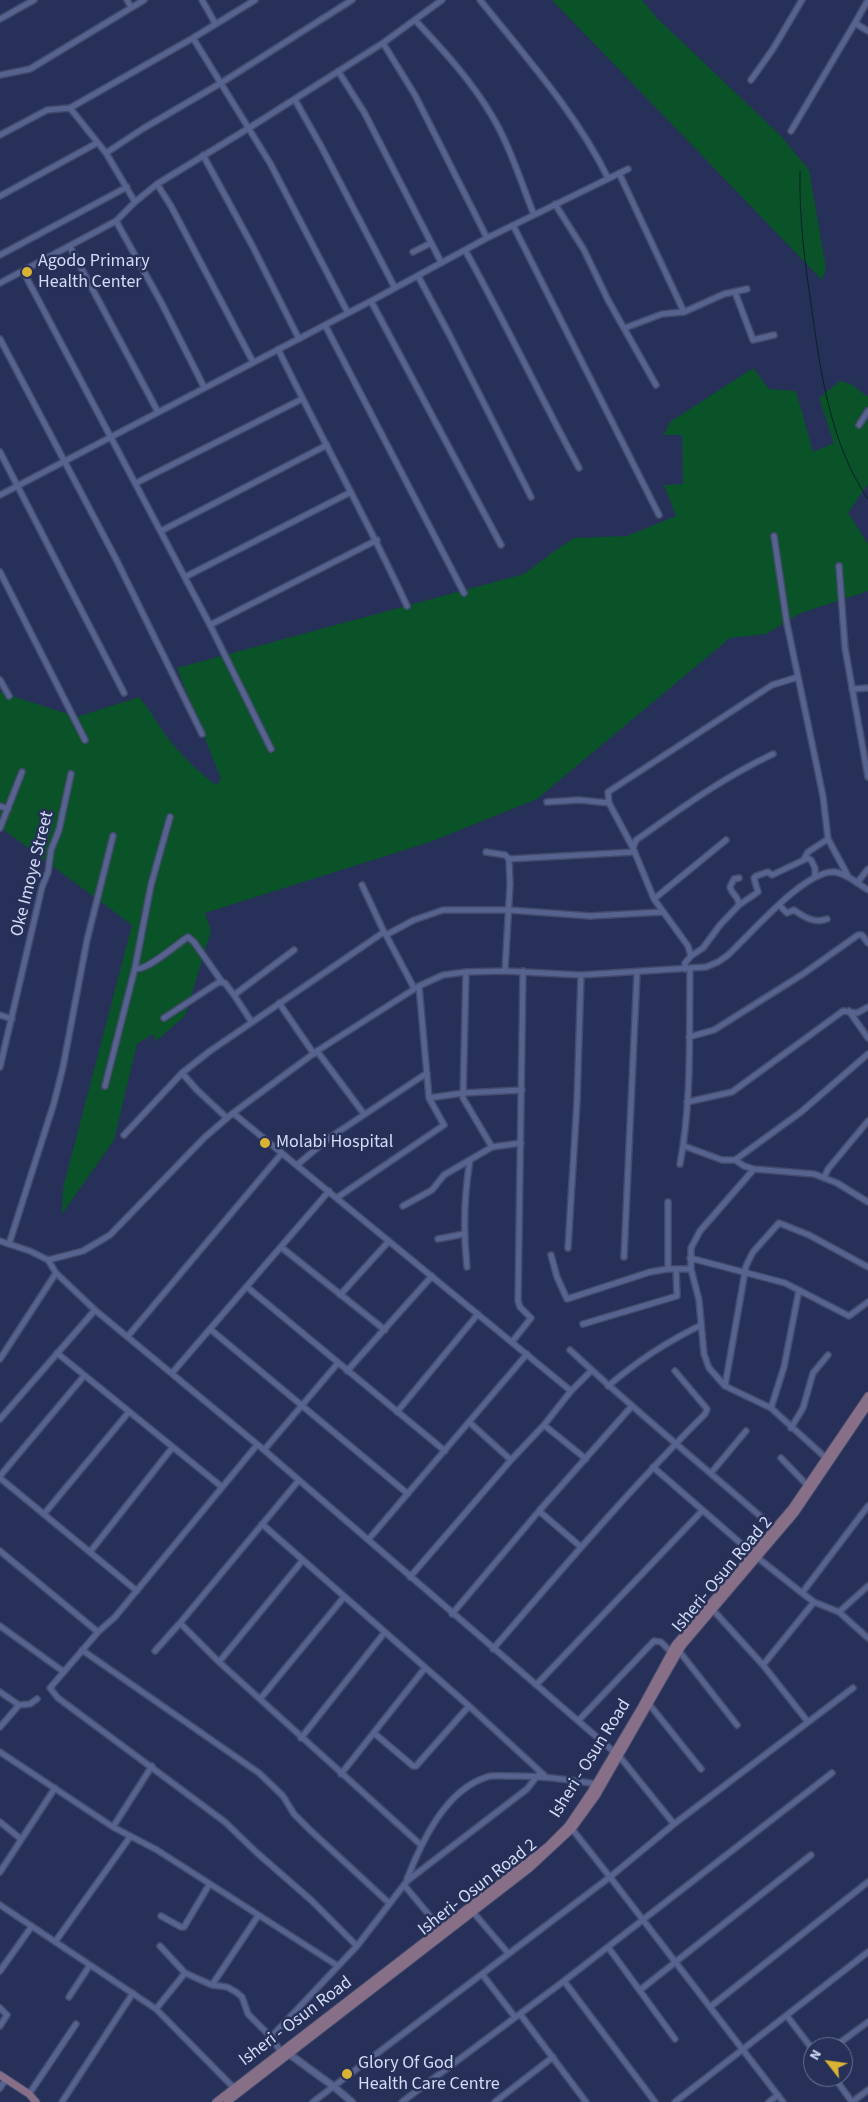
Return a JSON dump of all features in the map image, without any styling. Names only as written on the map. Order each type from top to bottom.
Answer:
[{"type":"main road","name":"Isheri - Osun Road","points":[[216,2102],[284,2052],[440,1928],[548,1846],[568,1826],[618,1755],[693,1622],[755,1556],[808,1486],[868,1396]]},
{"type":"main road","name":"Isheri- Osun Road 2","points":[[227,2102],[284,2052],[530,1868],[572,1829],[596,1796],[649,1704],[675,1651],[713,1610],[755,1556],[795,1513],[868,1405]]},
{"type":"main road","points":[[3,2077],[29,2094],[36,2102]]},
{"type":"street","points":[[0,19],[34,0]]},
{"type":"street","points":[[127,0],[131,7]]},
{"type":"street","points":[[0,76],[30,69],[144,0]]},
{"type":"street","points":[[202,0],[215,23]]},
{"type":"street","points":[[0,135],[47,110],[70,108],[193,38],[255,0]]},
{"type":"street","points":[[106,153],[352,0]]},
{"type":"street","points":[[0,284],[116,221],[157,184],[383,43],[442,0]]},
{"type":"street","points":[[480,0],[593,147],[608,178]]},
{"type":"street","points":[[751,80],[773,49],[802,0]]},
{"type":"street","points":[[791,131],[868,0]]},
{"type":"street","points":[[416,20],[460,70],[492,116],[502,133],[534,215]]},
{"type":"street","points":[[854,23],[868,31]]},
{"type":"street","points":[[193,38],[270,163],[348,313]]},
{"type":"street","points":[[383,43],[415,95],[487,238]]},
{"type":"street","points":[[338,71],[364,112],[442,262]]},
{"type":"street","points":[[294,100],[321,146],[395,288]]},
{"type":"street","points":[[70,108],[106,153],[135,202]]},
{"type":"street","points":[[0,196],[97,143]]},
{"type":"street","points":[[202,155],[253,247],[299,339]]},
{"type":"street","points":[[0,495],[299,339],[487,238],[628,170]]},
{"type":"street","points":[[619,173],[684,312]]},
{"type":"street","points":[[157,184],[171,206],[253,362]]},
{"type":"street","points":[[0,256],[127,187]]},
{"type":"street","points":[[555,204],[584,250],[608,300],[656,385]]},
{"type":"street","points":[[116,221],[161,302],[204,387]]},
{"type":"street","points":[[513,225],[659,515]]},
{"type":"street","points":[[413,252],[431,243]]},
{"type":"street","points":[[70,247],[158,412]]},
{"type":"street","points":[[465,250],[508,328],[523,362],[578,468]]},
{"type":"street","points":[[23,271],[210,625],[271,749]]},
{"type":"street","points":[[418,276],[531,497]]},
{"type":"street","points":[[625,328],[662,314],[684,312],[724,294],[747,289]]},
{"type":"street","points":[[736,292],[753,340],[774,335]]},
{"type":"street","points":[[371,301],[501,545]]},
{"type":"street","points":[[325,325],[464,593]]},
{"type":"street","points":[[0,339],[66,461],[202,734]]},
{"type":"street","points":[[278,349],[302,399],[377,540],[407,606]]},
{"type":"street","points":[[136,483],[302,399]]},
{"type":"street","points":[[858,425],[868,411]]},
{"type":"street","points":[[161,531],[326,445]]},
{"type":"street","points":[[0,452],[124,693]]},
{"type":"street","points":[[184,577],[352,492]]},
{"type":"street","points":[[774,536],[787,624],[823,796],[828,839],[848,876]]},
{"type":"street","points":[[210,625],[377,540]]},
{"type":"street","points":[[840,566],[842,628],[852,689],[865,741],[868,777]]},
{"type":"street","points":[[0,572],[85,740]]},
{"type":"street","points":[[691,956],[688,946],[654,899],[634,850],[609,803],[607,798],[608,792],[772,685],[798,677]]},
{"type":"street","points":[[0,680],[9,696]]},
{"type":"street","points":[[852,689],[868,688]]},
{"type":"street","points":[[634,850],[636,840],[697,797],[749,765],[773,754]]},
{"type":"street","points":[[0,828],[22,772]]},
{"type":"street","name":"Oke Imoye Street","points":[[0,1067],[42,887],[48,872],[50,850],[58,834],[71,774]]},
{"type":"street","points":[[547,802],[579,800],[609,803]]},
{"type":"street","points":[[0,806],[8,809]]},
{"type":"street","points":[[105,1086],[135,968],[151,885],[170,817]]},
{"type":"street","points":[[9,1244],[54,1103],[63,1067],[87,940],[113,836]]},
{"type":"street","points":[[804,859],[808,852],[828,839]]},
{"type":"street","points":[[654,899],[726,840]]},
{"type":"street","points":[[486,852],[505,855],[509,859],[536,859],[634,850]]},
{"type":"street","points":[[680,1164],[684,1146],[689,1037],[687,969],[685,964],[691,956],[703,948],[720,925],[740,905],[758,892],[754,878],[756,876],[768,872],[772,875],[808,858],[812,860],[815,876]]},
{"type":"street","points":[[506,971],[509,859]]},
{"type":"street","points":[[857,883],[868,869]]},
{"type":"street","points":[[0,1241],[48,1260],[84,1252],[110,1235],[205,1137],[233,1113],[315,1052],[416,987],[443,976],[466,972],[506,971],[581,976],[706,967],[718,962],[750,935],[795,888],[815,876],[826,872],[835,872],[848,876],[868,890]]},
{"type":"street","points":[[739,878],[734,879],[730,887],[739,900],[740,905]]},
{"type":"street","points":[[338,1197],[443,1127],[444,1122],[429,1098],[416,987],[385,933],[362,885]]},
{"type":"street","points":[[779,905],[787,913],[794,910],[811,920],[820,922],[827,918]]},
{"type":"street","points":[[124,1135],[182,1073],[251,1021],[385,933],[414,920],[443,910],[509,910],[590,916],[663,912]]},
{"type":"street","points":[[689,1037],[722,1026],[803,974],[858,935],[862,935],[868,943]]},
{"type":"street","points":[[135,968],[141,969],[151,964],[188,937],[194,942],[222,982],[234,995],[251,1021]]},
{"type":"street","points":[[234,995],[294,950]]},
{"type":"street","points":[[466,972],[465,1102],[492,1147]]},
{"type":"street","points":[[512,1342],[531,1318],[520,1307],[518,1301],[523,972]]},
{"type":"street","points":[[624,1257],[636,972]]},
{"type":"street","points":[[568,1248],[578,1101],[581,976]]},
{"type":"street","points":[[164,1018],[219,982],[222,982]]},
{"type":"street","points":[[278,1003],[364,1114]]},
{"type":"street","points":[[687,1102],[732,1092],[843,1011],[857,1013],[868,1007]]},
{"type":"street","points":[[849,1012],[868,1038]]},
{"type":"street","points":[[0,1015],[12,1019]]},
{"type":"street","points":[[735,1160],[801,1112],[868,1054]]},
{"type":"street","points":[[182,1073],[227,1118]]},
{"type":"street","points":[[297,1165],[330,1138],[427,1073]]},
{"type":"street","points":[[429,1098],[464,1093],[522,1090]]},
{"type":"street","points":[[233,1113],[329,1192],[338,1197],[571,1391]]},
{"type":"street","points":[[824,1178],[828,1169],[868,1121]]},
{"type":"street","points":[[404,1206],[432,1190],[444,1175],[492,1147],[521,1143]]},
{"type":"street","points":[[684,1146],[722,1160],[735,1160],[744,1166],[754,1169],[814,1174],[837,1184],[868,1202]]},
{"type":"street","points":[[128,1336],[282,1153]]},
{"type":"street","points":[[466,1267],[464,1234],[465,1189],[470,1160]]},
{"type":"street","points":[[754,1169],[694,1240],[690,1258],[690,1269],[699,1300],[704,1354],[709,1368],[725,1386],[771,1408],[826,1458]]},
{"type":"street","points":[[172,1373],[329,1192]]},
{"type":"street","points":[[668,1202],[668,1268]]},
{"type":"street","points":[[725,1386],[746,1266],[753,1252],[779,1223],[817,1240],[868,1267]]},
{"type":"street","points":[[438,1240],[464,1234]]},
{"type":"street","points":[[340,1295],[389,1241]]},
{"type":"street","points":[[281,1247],[385,1330]]},
{"type":"street","points":[[551,1255],[557,1277],[567,1299],[668,1268],[690,1269]]},
{"type":"street","points":[[690,1258],[785,1283],[849,1316],[868,1302]]},
{"type":"street","points":[[48,1260],[56,1273],[95,1310],[257,1444],[452,1614],[618,1755],[674,1824]]},
{"type":"street","points":[[583,1324],[677,1296],[676,1269]]},
{"type":"street","points":[[0,1359],[56,1273]]},
{"type":"street","points":[[347,1371],[432,1276]]},
{"type":"street","points":[[247,1287],[445,1451]]},
{"type":"street","points":[[771,1408],[784,1367],[799,1290]]},
{"type":"street","points":[[0,1419],[95,1310]]},
{"type":"street","points":[[397,1412],[478,1314]]},
{"type":"street","points":[[608,1386],[638,1360],[668,1341],[702,1325]]},
{"type":"street","points":[[210,1328],[408,1494]]},
{"type":"street","points":[[570,1350],[631,1407],[676,1443],[774,1529]]},
{"type":"street","points":[[57,1353],[222,1487]]},
{"type":"street","points":[[368,1540],[527,1354]]},
{"type":"street","points":[[791,1428],[803,1408],[813,1373],[828,1355]]},
{"type":"street","points":[[264,1450],[338,1363]]},
{"type":"street","points":[[410,1577],[511,1460],[544,1425],[571,1391],[592,1370]]},
{"type":"street","points":[[493,1649],[581,1547],[705,1414],[707,1409],[675,1371]]},
{"type":"street","points":[[84,1376],[0,1477],[137,1591]]},
{"type":"street","points":[[452,1614],[539,1511],[631,1407]]},
{"type":"street","points":[[44,1514],[128,1412]]},
{"type":"street","points":[[468,1422],[511,1460]]},
{"type":"street","points":[[544,1425],[586,1459]]},
{"type":"street","points":[[711,1473],[746,1431]]},
{"type":"street","points":[[257,1444],[137,1591],[108,1624],[98,1632],[50,1688],[53,1693],[225,1822],[311,1900],[357,1946]]},
{"type":"street","points":[[90,1552],[172,1448]]},
{"type":"street","points":[[781,1458],[808,1486]]},
{"type":"street","points":[[654,1467],[702,1511],[802,1594],[814,1602],[839,1612],[868,1638]]},
{"type":"street","points":[[155,1651],[299,1480]]},
{"type":"street","points":[[802,1594],[868,1506]]},
{"type":"street","points":[[539,1511],[581,1547]]},
{"type":"street","points":[[536,1685],[702,1511]]},
{"type":"street","points":[[262,1524],[469,1706],[545,1776]]},
{"type":"street","points":[[0,1551],[98,1632]]},
{"type":"street","points":[[219,1662],[303,1560]]},
{"type":"street","points":[[839,1612],[868,1586]]},
{"type":"street","points":[[260,1699],[344,1597]]},
{"type":"street","points":[[763,1666],[814,1602]]},
{"type":"street","points":[[713,1610],[763,1666],[808,1722]]},
{"type":"street","points":[[180,1623],[301,1738],[421,1845]]},
{"type":"street","points":[[0,1626],[64,1672]]},
{"type":"street","points":[[301,1738],[385,1632]]},
{"type":"street","points":[[578,1721],[654,1641],[661,1642],[675,1651],[737,1725]]},
{"type":"street","points":[[82,1650],[259,1772],[283,1796],[294,1814],[389,1903]]},
{"type":"street","points":[[341,1774],[425,1668]]},
{"type":"street","points":[[313,2102],[853,1688]]},
{"type":"street","points":[[0,1692],[19,1705],[30,1704],[37,1699]]},
{"type":"street","points":[[649,1704],[700,1769]]},
{"type":"street","points":[[0,1727],[19,1705]]},
{"type":"street","points":[[374,1733],[413,1766],[416,1766],[469,1706]]},
{"type":"street","points":[[0,1752],[113,1827],[157,1850],[338,1966]]},
{"type":"street","points":[[113,1827],[152,1766]]},
{"type":"street","points":[[402,2102],[564,1981],[832,1773]]},
{"type":"street","points":[[405,1883],[421,1845],[444,1808],[472,1784],[487,1777],[538,1776],[597,1784]]},
{"type":"street","points":[[271,2038],[357,1946],[405,1883],[527,1789],[538,1776]]},
{"type":"street","points":[[0,1872],[55,1788]]},
{"type":"street","points":[[0,1822],[21,1839]]},
{"type":"street","points":[[572,1829],[783,2102]]},
{"type":"street","points":[[56,1942],[130,1837]]},
{"type":"street","points":[[640,1990],[811,1856]]},
{"type":"street","points":[[710,2007],[868,1882]]},
{"type":"street","points":[[405,1883],[440,1928]]},
{"type":"street","points":[[161,1916],[184,1927],[209,1885]]},
{"type":"street","points":[[0,1905],[156,2009],[234,2088]]},
{"type":"street","points":[[473,1912],[508,1953]]},
{"type":"street","points":[[212,1985],[258,1916]]},
{"type":"street","points":[[0,1971],[32,1926]]},
{"type":"street","points":[[160,1946],[185,1973],[212,1985],[227,1987],[242,1997],[248,2014],[284,2052],[334,2086],[352,2102]]},
{"type":"street","points":[[608,1947],[675,2040]]},
{"type":"street","points":[[675,2102],[868,1952]]},
{"type":"street","points":[[69,1998],[90,1966]]},
{"type":"street","points":[[156,2009],[185,1973]]},
{"type":"street","points":[[482,1974],[553,2057],[586,2102]]},
{"type":"street","points":[[564,1981],[655,2102]]},
{"type":"street","points":[[62,2102],[133,1993]]},
{"type":"street","points":[[0,2008],[7,2015],[0,2026]]},
{"type":"street","points":[[787,2016],[803,2037]]},
{"type":"street","points":[[848,2037],[868,2022]]},
{"type":"street","points":[[29,2094],[76,2024]]},
{"type":"street","points":[[495,2102],[553,2057]]},
{"type":"street","points":[[0,2088],[3,2077]]},
{"type":"street","points":[[841,2087],[852,2102],[868,2090]]},
{"type":"street","points":[[769,2102],[778,2095]]},
{"type":"green space","points":[[552,0],[642,0],[657,18],[781,136],[809,170],[826,268],[822,280]]},
{"type":"green space","points":[[753,368],[769,389],[796,391],[813,452],[834,443],[819,398],[840,381],[851,384],[868,397],[868,484],[848,513],[868,544],[868,591],[801,613],[766,634],[730,638],[537,799],[430,842],[205,913],[211,931],[185,1016],[156,1041],[153,1034],[137,1044],[114,1140],[62,1214],[63,1188],[132,925],[0,827],[0,692],[77,717],[139,697],[176,748],[192,765],[216,785],[221,779],[177,668],[524,574],[575,538],[627,536],[676,516],[664,485],[683,484],[682,435],[664,435],[670,422]]},
{"type":"waterway","points":[[800,171],[800,207],[805,259],[815,335],[829,409],[845,456],[855,478],[868,499]]},
{"type":"place","name":"Agodo Primary Health Center","points":[[27,272]]},
{"type":"place","name":"Molabi Hospital","points":[[265,1143]]},
{"type":"place","name":"Glory Of God Health Care Centre","points":[[347,2074]]}]
